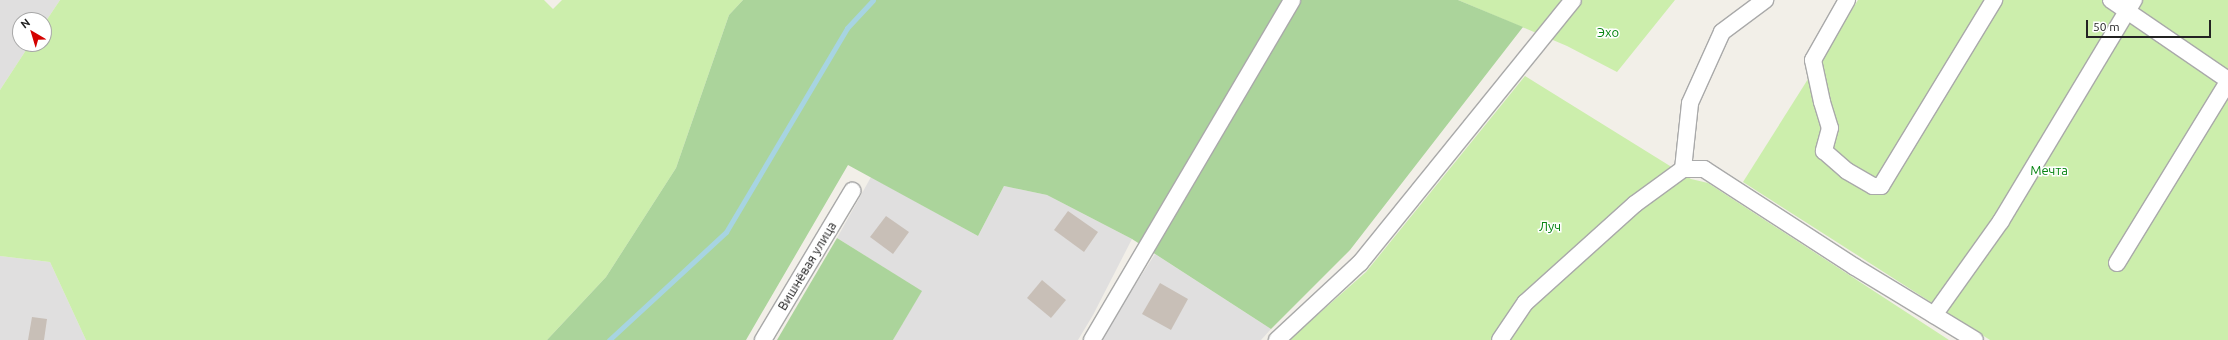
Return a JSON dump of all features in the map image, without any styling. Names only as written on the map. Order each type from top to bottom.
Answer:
[{"type":"street","points":[[1092,340],[1292,0]]},
{"type":"street","points":[[1277,340],[1360,263],[1573,0]]},
{"type":"street","points":[[1683,169],[1690,103],[1722,32],[1765,0]]},
{"type":"street","points":[[1848,0],[1813,60],[1822,102],[1830,128],[1824,151],[1847,171],[1873,186],[1881,186],[1994,0]]},
{"type":"street","points":[[2111,0],[2130,6],[2228,81],[2117,263]]},
{"type":"street","points":[[1934,315],[2001,222],[2130,6]]},
{"type":"street","points":[[1500,340],[1525,303],[1636,204],[1683,169],[1704,169],[1856,267],[1975,340]]},
{"type":"street","name":"Вишнёвая улица","points":[[763,340],[852,191]]},
{"type":"shaded area","points":[[0,0],[60,0],[52,12],[12,12],[12,52],[25,52],[0,90]]},
{"type":"shaded area","points":[[871,177],[978,236],[1004,186],[1047,195],[1132,239],[1093,315],[1078,340],[893,340],[921,291],[837,238]]},
{"type":"shaded area","points":[[1155,254],[1271,329],[1261,340],[1100,340]]},
{"type":"shaded area","points":[[0,256],[50,262],[86,340],[0,340]]},
{"type":"green space","points":[[60,0],[544,0],[553,9],[562,0],[743,0],[729,15],[676,168],[606,277],[547,340],[86,340],[50,262],[0,256],[0,90],[25,52],[52,52],[52,12]]},
{"type":"green space","points":[[743,0],[1458,0],[1523,27],[1350,250],[1271,329],[1132,239],[1047,195],[1004,186],[978,236],[848,165],[746,340],[547,340],[606,277],[676,168],[729,15]]},
{"type":"green space","name":"Эхо","points":[[1458,0],[1675,0],[1617,72],[1567,46]]},
{"type":"green space","name":"Мечта","points":[[1858,0],[2228,0],[2228,340],[1990,340],[1743,182]]},
{"type":"green space","name":"Луч","points":[[1525,76],[1691,179],[1708,183],[1949,340],[1289,340],[1366,272]]},
{"type":"green space","points":[[837,238],[922,291],[893,340],[777,340]]},
{"type":"building","points":[[1068,211],[1098,232],[1084,252],[1054,230]]},
{"type":"building","points":[[886,216],[909,232],[893,254],[870,237]]},
{"type":"building","points":[[1042,280],[1066,300],[1051,318],[1027,298]]},
{"type":"building","points":[[1160,283],[1188,299],[1171,330],[1142,314]]},
{"type":"building","points":[[32,317],[47,319],[44,340],[28,340]]},
{"type":"waterway","points":[[609,340],[726,232],[847,28],[873,0]]}]
